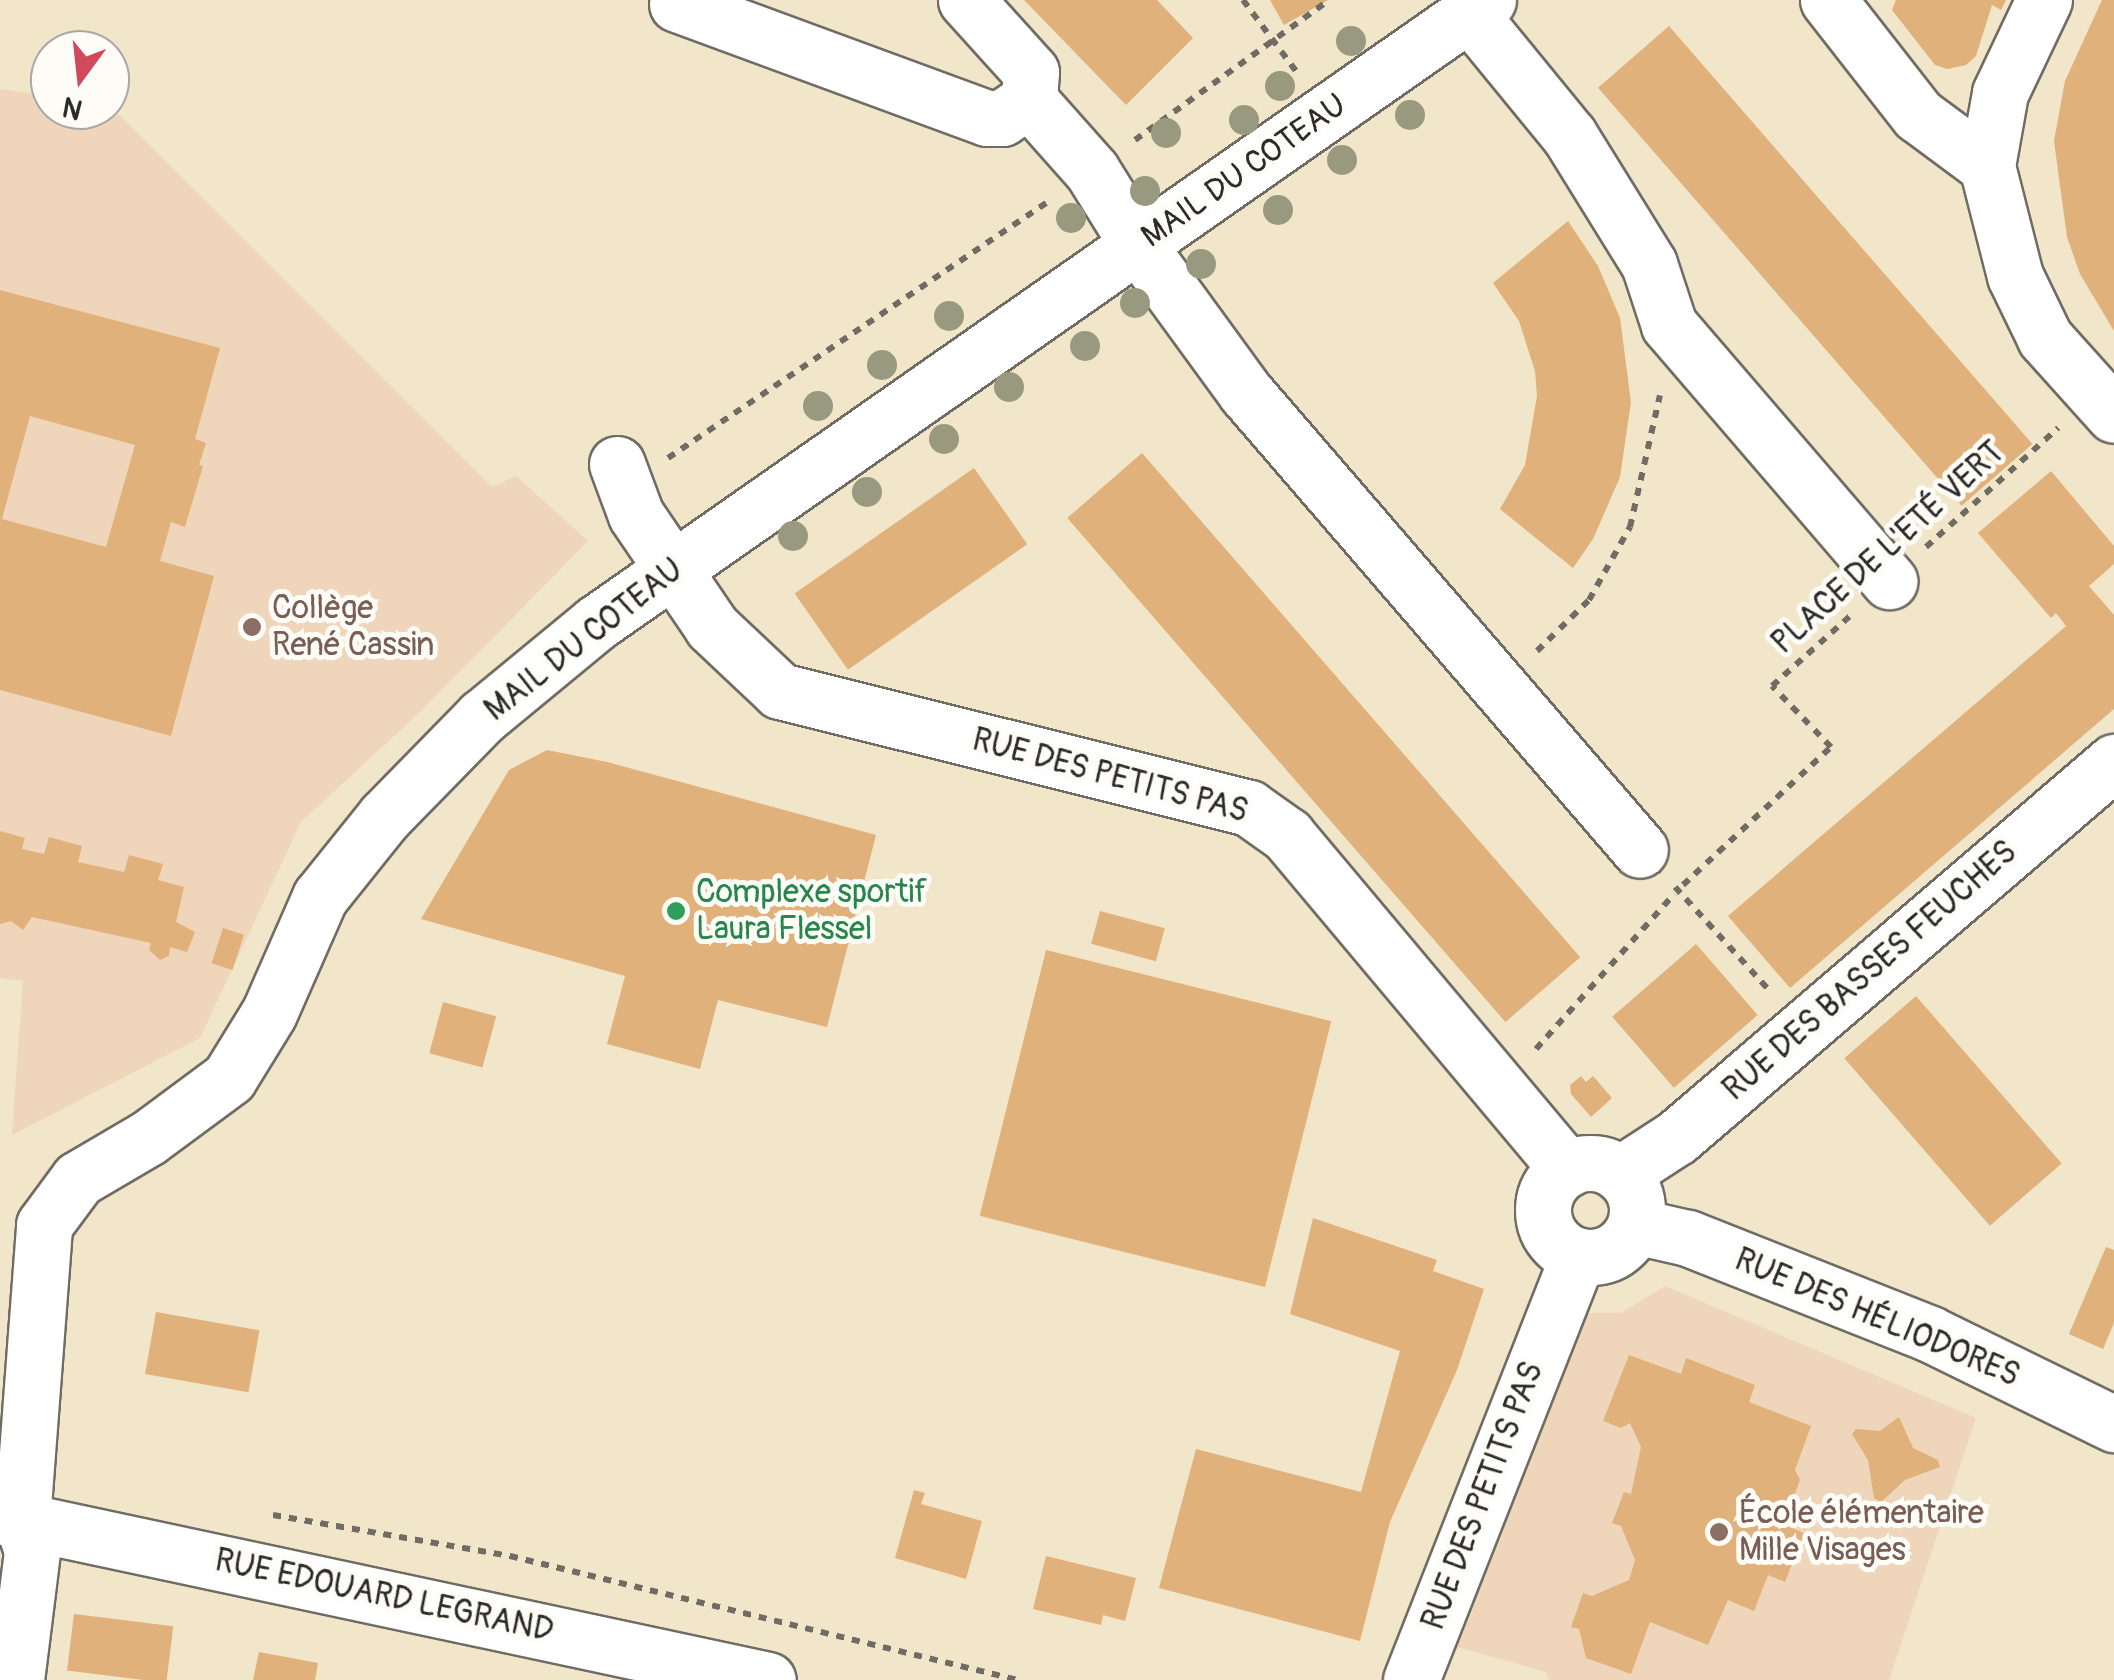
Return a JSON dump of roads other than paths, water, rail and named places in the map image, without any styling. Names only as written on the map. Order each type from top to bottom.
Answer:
[{"type":"street","points":[[966,0],[1030,72],[1029,100],[1092,171],[1138,245],[1246,393],[1640,850]]},
{"type":"street","points":[[1828,0],[1918,115],[1987,166]]},
{"type":"street","points":[[2044,0],[2000,93],[1987,166],[2015,276],[2046,338],[2105,404]]},
{"type":"street","points":[[677,4],[987,118],[1002,118],[1029,100]]},
{"type":"street","points":[[1479,7],[1570,135],[1648,264],[1669,325],[1889,581]]},
{"type":"street","name":"MAIL DU COTEAU","points":[[16,1680],[32,1551],[11,1518],[44,1225],[78,1180],[148,1138],[230,1078],[270,1012],[320,898],[386,816],[482,717],[596,623],[1479,7]]},
{"type":"street","name":"RUE DES PETITS PAS","points":[[622,476],[636,516],[712,627],[780,691],[1249,808],[1287,835],[1567,1169]]},
{"type":"street","name":"RUE DES BASSES FEUCHES","points":[[1620,1174],[1677,1137],[2114,762]]},
{"type":"street","points":[[1586,1163],[1620,1174],[1633,1188],[1638,1208],[1635,1226],[1612,1253],[1578,1256],[1557,1245],[1544,1224],[1544,1201],[1555,1179],[1567,1169],[1586,1163]]},
{"type":"street","name":"RUE DES HÉLIODORES","points":[[1635,1226],[1688,1238],[1930,1334],[2114,1424]]},
{"type":"street","name":"RUE DES PETITS PAS","points":[[1411,1680],[1578,1256]]},
{"type":"street","name":"RUE EDOUARD LEGRAND","points":[[11,1518],[768,1680]]},
{"type":"place","name":"Collège René Cassin","points":[[252,627]]},
{"type":"place","name":"Complexe sportif Laura Flessel","points":[[676,911]]},
{"type":"place","name":"École élémentaire Mille Visages","points":[[1719,1532]]}]
